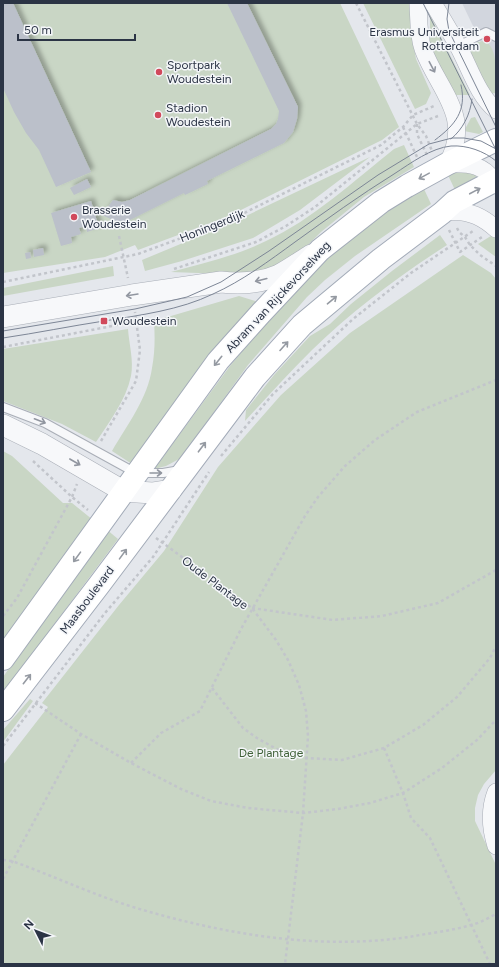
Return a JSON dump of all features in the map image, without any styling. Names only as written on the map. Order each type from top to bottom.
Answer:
[{"type":"main road","name":"Abram van Rijckevorselweg","points":[[123,491],[218,361],[261,312],[320,250],[381,202],[447,164],[496,140]]},
{"type":"main road","points":[[171,490],[185,469],[255,378],[302,325],[381,259],[442,213],[454,202],[495,182]]},
{"type":"main road","name":"Maasboulevard","points":[[3,710],[100,585],[171,490]]},
{"type":"main road","points":[[3,660],[123,491]]},
{"type":"street","points":[[418,3],[422,47],[447,95],[456,120],[458,133],[455,146],[447,164],[469,164],[481,169],[495,182]]},
{"type":"street","points":[[433,3],[482,92],[496,110]]},
{"type":"street","points":[[442,213],[451,211],[474,214],[484,219],[496,229]]},
{"type":"street","points":[[3,318],[127,285],[258,282],[279,275],[320,250]]},
{"type":"street","points":[[3,425],[42,444],[123,491],[152,493],[171,490]]},
{"type":"street","points":[[496,792],[492,803],[490,818],[496,846]]},
{"type":"lane","points":[[458,46],[486,32],[496,37]]},
{"type":"lane","points":[[3,407],[44,422],[136,473],[163,473],[185,469]]},
{"type":"path","points":[[171,270],[256,242],[286,226],[315,207],[417,124],[356,3]]},
{"type":"path","name":"Honingerdijk","points":[[3,282],[138,254],[230,220],[382,145],[403,127]]},
{"type":"path","points":[[96,450],[136,381],[140,350],[136,320],[127,285],[119,236]]},
{"type":"path","points":[[219,458],[273,394],[353,319],[411,273],[465,237],[470,245],[480,255],[496,266]]},
{"type":"path","points":[[3,346],[107,327],[136,320]]},
{"type":"path","points":[[252,608],[311,506],[357,455],[380,436],[417,412],[496,380]]},
{"type":"path","points":[[32,460],[72,497]]},
{"type":"path","points":[[3,616],[17,598],[72,497],[85,468]]},
{"type":"path","points":[[162,544],[210,471]]},
{"type":"path","name":"Oude Plantage","points":[[131,763],[161,733],[200,711],[252,608],[162,544]]},
{"type":"path","name":"Maasboulevard","points":[[3,746],[105,613],[153,557],[162,544]]},
{"type":"path","points":[[252,608],[333,620],[382,616],[438,603],[496,570]]},
{"type":"path","points":[[252,608],[276,640],[288,660],[299,685],[306,711],[308,736],[303,813],[285,964]]},
{"type":"path","points":[[212,688],[243,728],[256,738],[280,751],[306,758],[342,760],[384,748],[423,725],[457,697],[490,658],[496,646]]},
{"type":"path","points":[[35,703],[82,734],[131,763],[181,789],[211,802],[248,808],[303,813],[338,809],[370,803],[403,792],[442,768],[477,740],[496,720]]},
{"type":"path","points":[[3,879],[82,734]]},
{"type":"path","points":[[384,748],[403,792],[411,818],[430,838],[473,925],[490,964]]},
{"type":"path","points":[[3,860],[12,861],[142,910],[261,937],[288,940],[322,942],[366,941],[397,938],[473,925],[496,914]]},
{"type":"shaded area","name":"Erasmus Universiteit Rotterdam","points":[[462,3],[496,3],[496,74]]},
{"type":"green space","name":"Stadion Woudestein","points":[[3,3],[340,3],[399,127],[382,140],[229,216],[138,250],[135,245],[105,257],[3,273]]},
{"type":"green space","points":[[363,3],[409,3],[416,59],[431,93],[426,104],[415,109]]},
{"type":"green space","points":[[430,15],[470,95],[452,95],[430,44]]},
{"type":"green space","points":[[484,41],[489,44],[492,49],[496,64],[496,93],[489,94],[466,49],[478,42]]},
{"type":"green space","points":[[475,117],[483,132],[479,134],[464,131],[471,118]]},
{"type":"green space","points":[[404,145],[414,167],[364,197],[321,232],[301,252],[273,272],[226,274],[171,272],[243,251],[283,232],[333,199],[394,149]]},
{"type":"green space","points":[[370,157],[300,210],[253,238],[182,261],[145,271],[142,260],[231,223]]},
{"type":"green space","points":[[458,169],[476,175],[476,177],[455,190],[448,175]]},
{"type":"green space","points":[[424,189],[431,204],[355,256],[325,280],[307,297],[248,365],[181,458],[166,466],[154,469],[230,366],[308,272],[364,225]]},
{"type":"green space","points":[[494,234],[496,237],[496,257],[478,244]]},
{"type":"green space","points":[[440,235],[447,245],[394,281],[360,307],[303,359],[245,421],[246,410],[274,375],[310,336],[330,324],[351,304]]},
{"type":"green space","name":"De Plantage","points":[[463,255],[491,273],[496,279],[496,770],[484,784],[478,795],[475,808],[475,821],[496,865],[496,964],[3,964],[3,765],[48,707],[42,703],[119,605],[164,551],[218,467],[281,395],[350,333]]},
{"type":"green space","points":[[113,266],[114,276],[3,296],[3,288]]},
{"type":"green space","points":[[239,296],[258,302],[135,466],[112,451],[142,401],[150,379],[155,339],[154,321]]},
{"type":"green space","points":[[128,329],[132,364],[129,385],[116,410],[96,442],[62,424],[3,401],[3,349]]},
{"type":"green space","points":[[3,451],[12,456],[63,503],[72,503],[93,520],[3,645]]},
{"type":"green space","points":[[106,529],[118,539],[3,693],[3,677]]},
{"type":"green space","points":[[30,699],[33,701],[3,742],[3,730]]},
{"type":"building","points":[[3,3],[13,3],[91,172],[56,187],[39,150],[26,133],[3,88]]},
{"type":"building","points":[[227,3],[247,3],[298,107],[297,119],[293,132],[284,143],[207,181],[208,184],[185,195],[184,193],[128,221],[115,221],[102,215],[113,200],[122,202],[130,200],[271,129],[276,124],[279,111]]},
{"type":"building","points":[[87,179],[91,187],[74,195],[70,188]]},
{"type":"building","points":[[91,201],[99,228],[87,232],[86,226],[79,228],[81,234],[71,237],[72,243],[61,246],[51,213]]},
{"type":"building","points":[[43,248],[44,255],[34,257],[33,250]]},
{"type":"building","points":[[30,252],[31,258],[26,259],[25,253]]},
{"type":"tram line","points":[[423,3],[495,148]]},
{"type":"tram line","points":[[449,3],[447,19],[449,31],[496,127]]},
{"type":"tram line","points":[[435,140],[448,129],[458,117],[462,102],[461,85]]},
{"type":"tram line","points":[[451,139],[459,131],[465,121],[470,111],[472,99]]},
{"type":"tram line","points":[[3,331],[135,309],[187,297],[221,282],[269,251],[378,175],[429,144],[452,138],[464,138],[481,141],[496,149]]},
{"type":"tram line","points":[[3,338],[146,314],[174,308],[200,300],[245,277],[369,190],[429,153],[444,147],[457,146],[481,152],[496,161]]},
{"type":"place","name":"Erasmus Universiteit Rotterdam","points":[[487,39]]},
{"type":"place","name":"Sportpark Woudestein","points":[[159,72]]},
{"type":"place","name":"Stadion Woudestein","points":[[158,115]]},
{"type":"place","name":"Brasserie Woudestein","points":[[74,217]]},
{"type":"place","name":"Woudestein","points":[[104,321]]}]
